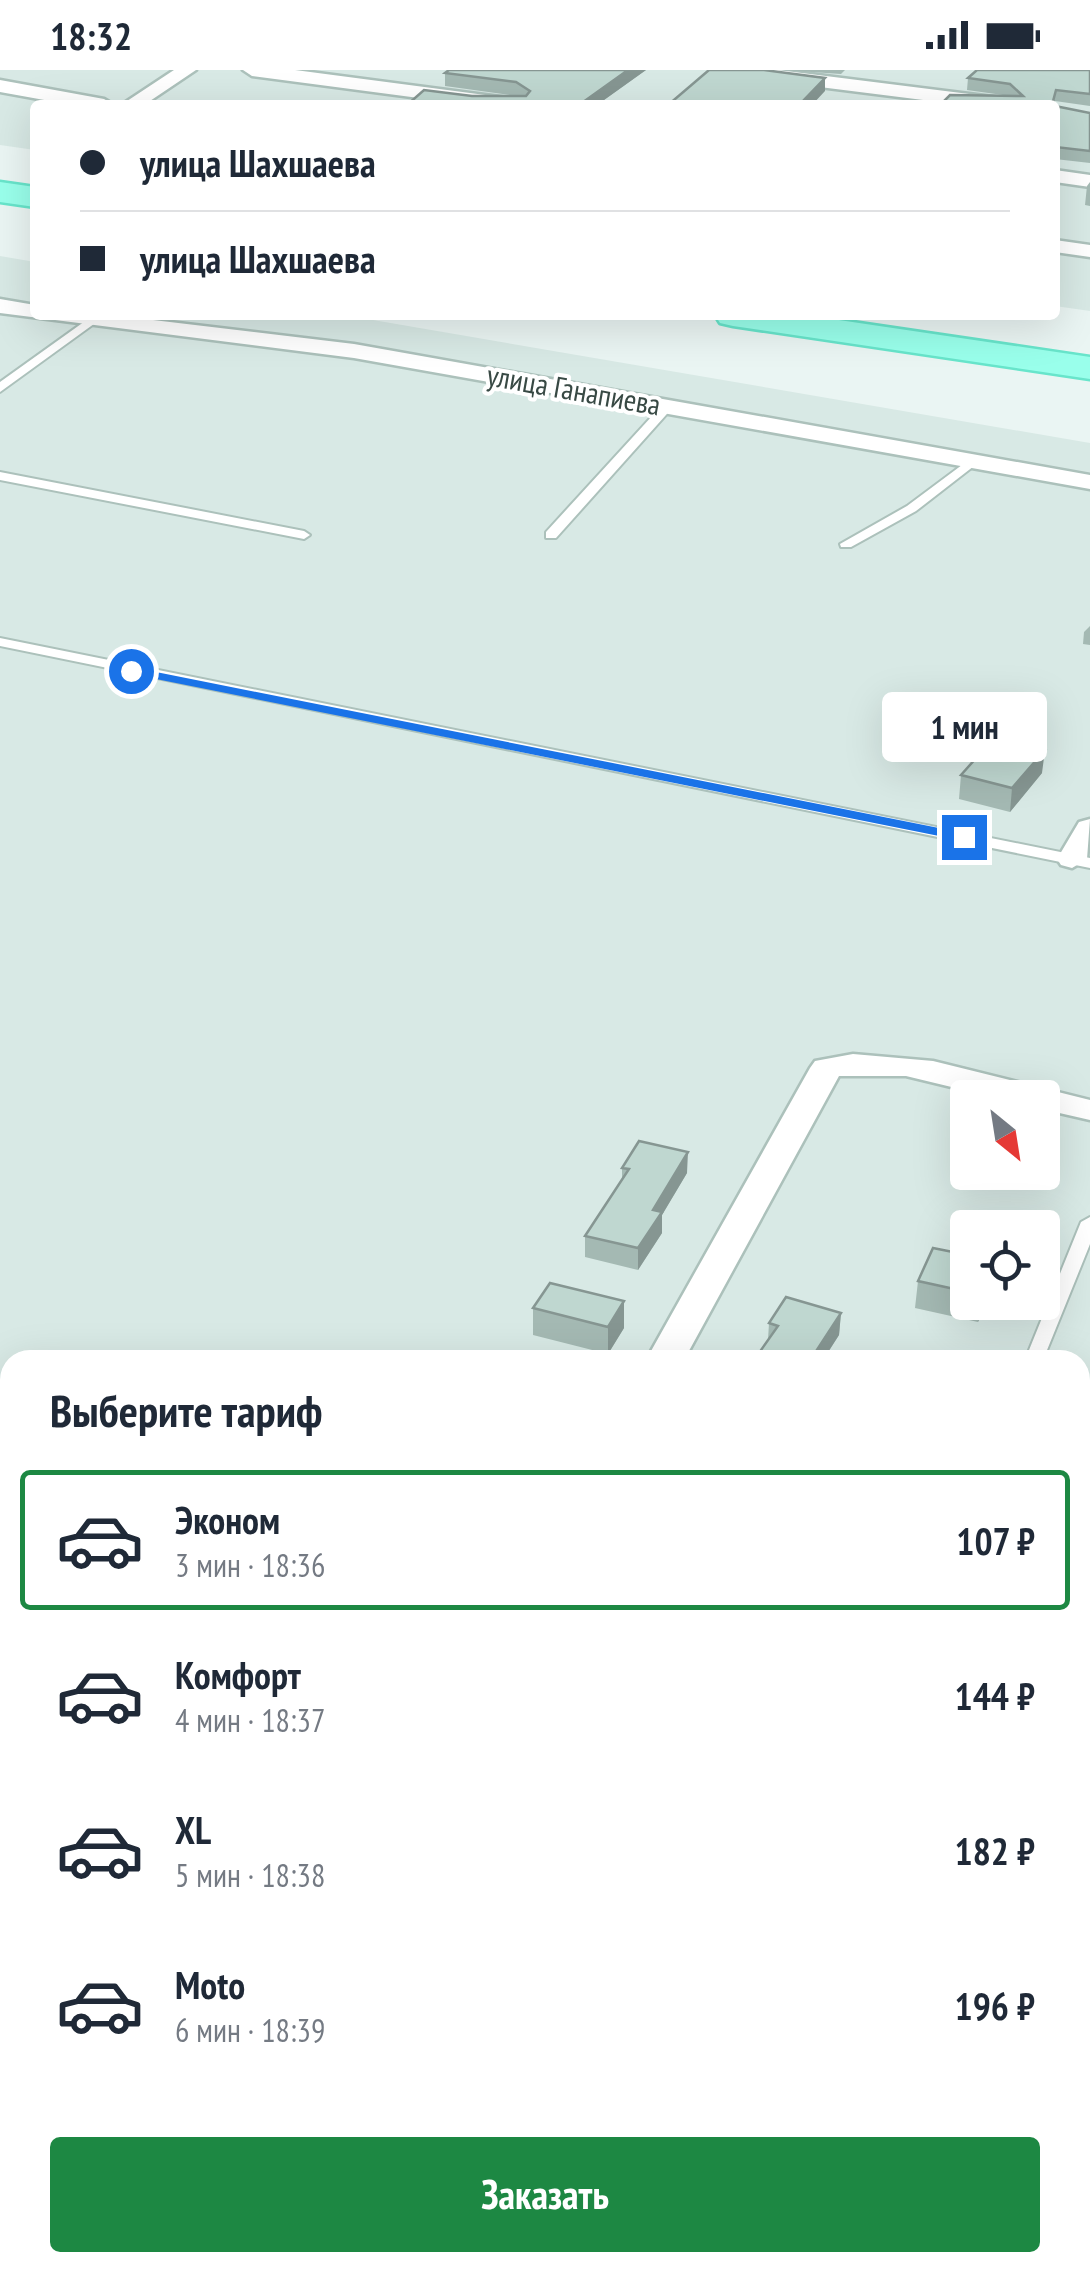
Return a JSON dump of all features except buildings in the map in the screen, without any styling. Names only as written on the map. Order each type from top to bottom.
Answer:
[{"type":"main road","points":[[0,192],[30,196]]},
{"type":"main road","points":[[0,206],[30,211]]},
{"type":"main road","points":[[767,320],[1090,368]]},
{"type":"main road","points":[[862,320],[1090,354]]},
{"type":"street","points":[[139,100],[187,70]]},
{"type":"street","points":[[252,70],[478,100]]},
{"type":"street","points":[[733,70],[970,100]]},
{"type":"street","points":[[0,86],[77,100]]},
{"type":"street","points":[[1060,177],[1090,181]]},
{"type":"street","points":[[1060,247],[1090,251]]},
{"type":"street","points":[[0,306],[30,311]]},
{"type":"street","name":"улица Ганапиева","points":[[86,320],[354,351],[1090,482]]},
{"type":"street","points":[[1081,861],[1090,828]]},
{"type":"street","points":[[671,1350],[827,1068],[857,1061],[894,1064],[963,1080]]},
{"type":"street","points":[[1060,1103],[1090,1110]]},
{"type":"lane","points":[[0,388],[92,321]]},
{"type":"lane","points":[[551,535],[668,406]]},
{"type":"lane","points":[[846,544],[891,525],[928,501],[970,463]]},
{"type":"lane","points":[[0,476],[304,535]]},
{"type":"lane","points":[[0,642],[1081,861]]},
{"type":"lane","points":[[1038,1350],[1090,1222]]},
{"type":"shaded area","points":[[0,70],[1090,70],[1090,311],[1060,307],[1060,100],[30,100],[30,149],[0,145]]},
{"type":"shaded area","points":[[0,256],[30,261],[30,320],[373,320],[1090,443],[1090,1350],[0,1350]]},
{"type":"route","points":[[131,671],[964,837]]}]
